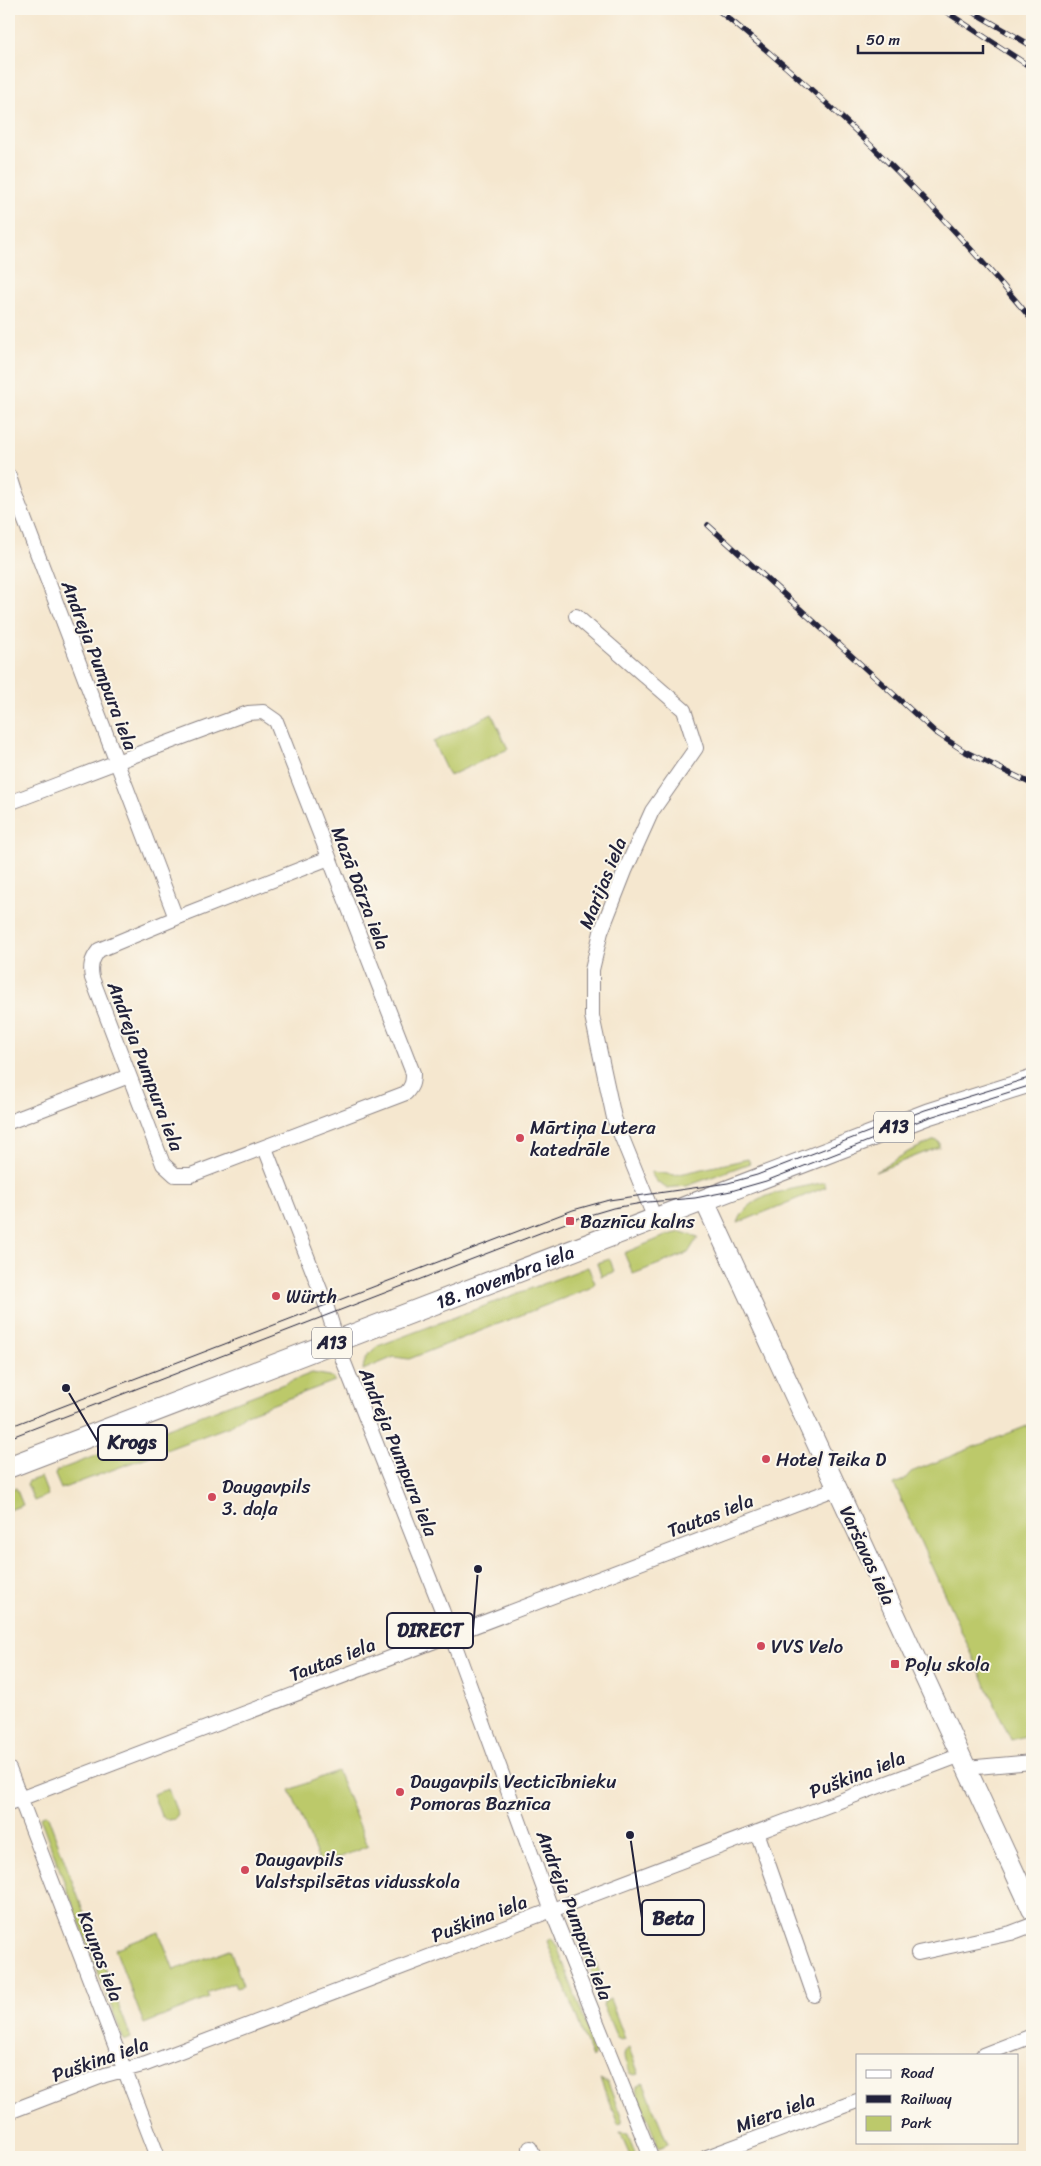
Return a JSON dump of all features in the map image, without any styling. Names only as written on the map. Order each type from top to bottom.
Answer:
[{"type":"main road","name":"18. novembra iela","points":[[9,1468],[928,1114],[1032,1081]]},
{"type":"street","name":"Andreja Pumpura iela","points":[[9,476],[11,493],[176,918],[99,950],[90,967],[92,978],[129,1076],[163,1164],[175,1175],[191,1175],[265,1148],[321,1293],[343,1360],[450,1634],[552,1911],[651,2157]]},
{"type":"street","name":"Marijas iela","points":[[576,616],[684,710],[696,748],[648,820],[601,932],[592,970],[592,1016],[614,1118],[655,1219]]},
{"type":"street","name":"Mazā Dārza iela","points":[[117,762],[248,713],[263,712],[276,721],[414,1074],[413,1084],[406,1093],[265,1148]]},
{"type":"street","points":[[9,803],[117,762]]},
{"type":"street","points":[[176,918],[329,858]]},
{"type":"street","points":[[9,1122],[129,1076]]},
{"type":"street","name":"Varšavas iela","points":[[704,1200],[1032,1910]]},
{"type":"street","name":"Tautas iela","points":[[15,1801],[837,1488]]},
{"type":"street","name":"Puškina iela","points":[[9,2112],[105,2075],[146,2064],[757,1832],[964,1762],[1032,1762]]},
{"type":"street","name":"Kauņas iela","points":[[9,1769],[15,1801],[125,2070],[158,2157]]},
{"type":"street","points":[[757,1832],[814,1995]]},
{"type":"street","points":[[918,1954],[1011,1933],[1032,1925]]},
{"type":"street","points":[[986,2054],[1032,2036]]},
{"type":"street","name":"Miera iela","points":[[707,2157],[856,2101]]},
{"type":"green space","points":[[492,714],[508,749],[449,776],[433,742]]},
{"type":"green space","points":[[935,1140],[939,1142],[939,1147],[875,1172],[908,1152]]},
{"type":"green space","points":[[748,1159],[750,1163],[687,1186],[666,1188],[656,1181],[651,1173],[675,1175]]},
{"type":"green space","points":[[824,1182],[826,1187],[738,1223],[743,1212],[762,1198]]},
{"type":"green space","points":[[681,1232],[698,1237],[688,1253],[633,1274],[624,1253],[668,1235]]},
{"type":"green space","points":[[610,1259],[614,1272],[601,1276],[597,1263]]},
{"type":"green space","points":[[588,1267],[595,1283],[590,1288],[409,1359],[394,1357],[363,1370],[364,1362],[378,1346]]},
{"type":"green space","points":[[312,1373],[330,1376],[335,1381],[244,1415],[230,1426],[61,1489],[55,1475],[56,1471]]},
{"type":"green space","points":[[1032,1424],[1032,1734],[1011,1740],[894,1484],[904,1480],[911,1472]]},
{"type":"green space","points":[[41,1477],[48,1495],[34,1501],[27,1484],[29,1481]]},
{"type":"green space","points":[[16,1488],[23,1505],[9,1510],[9,1490]]},
{"type":"green space","points":[[337,1771],[368,1846],[321,1865],[290,1790]]},
{"type":"green space","points":[[168,1789],[178,1815],[175,1819],[169,1820],[161,1816],[153,1794]]},
{"type":"green space","points":[[47,1814],[131,2038],[124,2041],[41,1820],[40,1817]]},
{"type":"green space","points":[[583,1927],[602,1979],[595,1981],[575,1930]]},
{"type":"green space","points":[[159,1932],[174,1970],[230,1949],[243,1986],[236,1988],[234,1982],[207,1993],[209,1998],[144,2024],[115,1949]]},
{"type":"green space","points":[[551,1938],[557,1946],[596,2052],[592,2058],[547,1941]]},
{"type":"green space","points":[[610,1999],[625,2039],[617,2038],[603,2005]]},
{"type":"green space","points":[[629,2048],[639,2074],[630,2073],[626,2063],[624,2056]]},
{"type":"green space","points":[[600,2079],[608,2083],[622,2123],[618,2124]]},
{"type":"green space","points":[[643,2082],[668,2144],[659,2148],[636,2090],[638,2085]]},
{"type":"green space","points":[[620,2133],[628,2134],[636,2157],[630,2156]]},
{"type":"tram line","points":[[9,1427],[573,1210],[609,1200],[728,1183],[757,1175],[925,1110],[1032,1077]]},
{"type":"tram line","points":[[9,1438],[576,1219],[613,1208],[648,1202],[695,1198],[731,1191],[766,1181],[927,1118],[1032,1085]]},
{"type":"railway","points":[[717,9],[802,81],[882,157],[959,236],[1032,320]]},
{"type":"railway","points":[[942,9],[1032,68]]},
{"type":"railway","points":[[968,9],[1032,46]]},
{"type":"railway","points":[[708,525],[935,732],[964,751],[1032,784]]},
{"type":"place","name":"Mārtiņa Lutera katedrāle","points":[[520,1138]]},
{"type":"place","name":"Baznīcu kalns","points":[[570,1221]]},
{"type":"place","name":"Würth","points":[[276,1296]]},
{"type":"place","name":"Krogs","points":[[66,1388]]},
{"type":"place","name":"Hotel Teika D","points":[[766,1459]]},
{"type":"place","name":"Daugavpils 3. daļa","points":[[212,1497]]},
{"type":"place","name":"DIRECT","points":[[478,1569]]},
{"type":"place","name":"VVS Velo","points":[[761,1646]]},
{"type":"place","name":"Poļu skola","points":[[895,1664]]},
{"type":"place","name":"Daugavpils Vecticībnieku Pomoras Baznīca","points":[[400,1792]]},
{"type":"place","name":"Beta","points":[[630,1835]]},
{"type":"place","name":"Daugavpils Valstspilsētas vidusskola","points":[[245,1870]]}]
